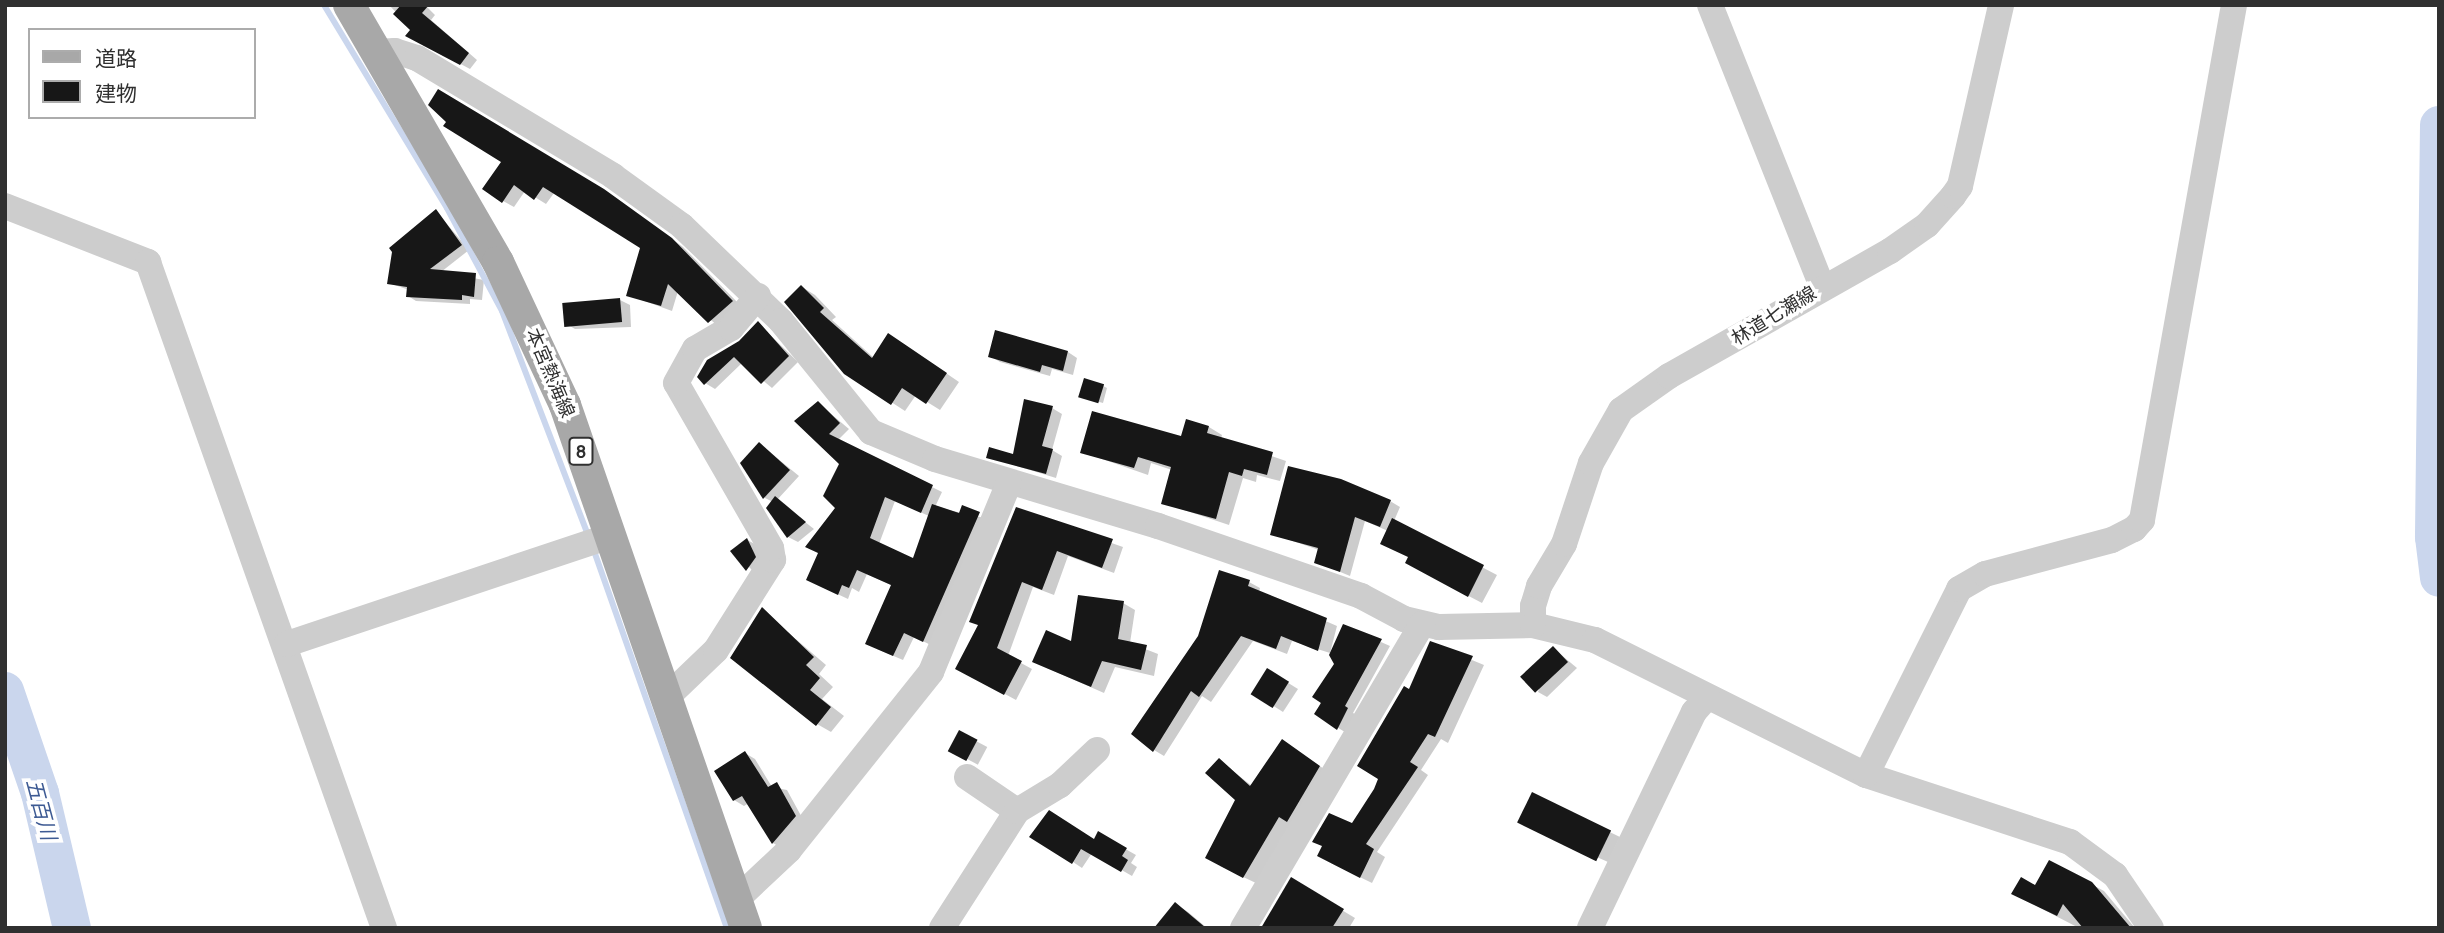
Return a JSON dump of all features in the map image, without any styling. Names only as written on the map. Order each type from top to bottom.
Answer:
[{"type":"main road","name":"本宮熱海線","points":[[348,5],[531,327],[565,405],[741,914]]},
{"type":"street","points":[[1710,5],[1822,287]]},
{"type":"street","name":"林道七瀬線","points":[[1534,625],[1535,597],[1564,544],[1580,486],[1610,422],[1669,376],[1927,225],[1960,186],[2001,5]]},
{"type":"street","points":[[1866,775],[1959,589],[1985,574],[2112,540],[2134,529],[2142,520],[2234,5]]},
{"type":"street","points":[[375,52],[395,51],[417,58],[613,176],[682,226],[758,296],[826,372],[856,419],[871,432],[908,449],[1009,483],[1214,545],[1361,596],[1422,624],[1534,625],[1595,640],[1866,775],[2070,842],[2115,875],[2151,928]]},
{"type":"street","points":[[5,206],[148,262],[287,644],[384,928]]},
{"type":"street","points":[[666,698],[716,650],[773,559],[771,548],[676,383],[695,349],[731,328],[758,296]]},
{"type":"street","points":[[741,914],[931,672],[1009,483]]},
{"type":"street","points":[[287,644],[610,536]]},
{"type":"street","points":[[1243,928],[1422,624]]},
{"type":"street","points":[[1590,928],[1694,712],[1706,697]]},
{"type":"street","points":[[942,928],[1017,811],[1060,785],[1097,750]]},
{"type":"street","points":[[967,777],[1017,811]]},
{"type":"building","points":[[401,5],[429,5],[422,13],[469,53],[460,65],[405,36],[410,30],[393,14]]},
{"type":"building","points":[[438,89],[604,189],[672,238],[733,301],[708,323],[668,284],[661,306],[626,296],[640,248],[543,187],[534,200],[514,185],[502,203],[482,189],[501,162],[443,126],[446,122],[428,105]]},
{"type":"building","points":[[436,209],[462,245],[430,269],[476,273],[474,297],[462,295],[462,300],[406,297],[407,287],[387,284],[392,252],[389,248]]},
{"type":"building","points":[[801,285],[824,308],[820,312],[872,358],[888,333],[947,373],[926,404],[902,388],[891,405],[844,374],[784,302]]},
{"type":"building","points":[[620,298],[622,322],[564,327],[562,303]]},
{"type":"building","points":[[758,321],[789,356],[761,384],[734,357],[704,385],[697,377],[707,360],[739,341]]},
{"type":"building","points":[[995,330],[1068,351],[1063,371],[1042,365],[1040,372],[988,357]]},
{"type":"building","points":[[1084,378],[1104,384],[1098,403],[1078,397]]},
{"type":"building","points":[[1024,399],[1053,406],[1042,446],[1053,449],[1046,474],[986,458],[989,447],[1013,454]]},
{"type":"building","points":[[818,401],[840,423],[829,434],[933,485],[921,513],[885,497],[870,538],[913,558],[932,504],[959,513],[962,505],[980,512],[923,642],[904,633],[893,656],[865,644],[891,585],[857,570],[849,588],[842,585],[838,595],[806,580],[818,553],[805,547],[835,508],[823,496],[839,464],[794,421]]},
{"type":"building","points":[[1092,411],[1181,436],[1186,419],[1209,426],[1207,433],[1273,452],[1267,475],[1244,469],[1242,476],[1229,472],[1216,519],[1161,504],[1171,467],[1138,457],[1134,468],[1080,453]]},
{"type":"building","points":[[759,442],[790,470],[763,499],[740,463]]},
{"type":"building","points":[[1288,466],[1341,479],[1391,500],[1380,527],[1355,517],[1340,572],[1314,563],[1318,548],[1270,535]]},
{"type":"building","points":[[775,496],[806,522],[787,538],[766,508]]},
{"type":"building","points":[[1016,507],[1113,539],[1102,568],[1057,551],[1042,590],[1022,582],[997,648],[1022,661],[1004,695],[955,669],[978,625],[969,622]]},
{"type":"building","points":[[1392,518],[1484,565],[1468,597],[1405,563],[1408,557],[1380,544]]},
{"type":"building","points":[[747,538],[756,557],[746,571],[730,551]]},
{"type":"building","points":[[1219,570],[1250,580],[1248,586],[1327,618],[1318,651],[1281,636],[1276,649],[1241,636],[1199,697],[1191,691],[1153,752],[1131,734],[1198,636]]},
{"type":"building","points":[[1078,595],[1124,601],[1118,639],[1147,645],[1141,670],[1102,661],[1091,687],[1032,662],[1046,630],[1071,641]]},
{"type":"building","points":[[762,607],[814,657],[806,665],[820,678],[810,690],[831,707],[816,726],[730,658]]},
{"type":"building","points":[[1343,624],[1382,639],[1345,706],[1348,708],[1337,730],[1314,714],[1321,703],[1312,697],[1334,664],[1329,655]]},
{"type":"building","points":[[1430,641],[1473,656],[1435,737],[1428,734],[1410,762],[1418,767],[1366,844],[1374,849],[1360,878],[1317,856],[1322,846],[1312,842],[1329,813],[1352,823],[1374,789],[1378,779],[1357,766],[1404,686],[1409,689]]},
{"type":"building","points":[[1553,646],[1568,662],[1535,693],[1520,677]]},
{"type":"building","points":[[1267,668],[1289,682],[1273,708],[1251,694]]},
{"type":"building","points":[[959,730],[978,740],[966,761],[948,751]]},
{"type":"building","points":[[1282,739],[1320,766],[1287,822],[1279,817],[1243,878],[1205,858],[1235,800],[1205,773],[1219,758],[1250,786]]},
{"type":"building","points":[[745,751],[768,787],[777,782],[796,816],[772,844],[742,796],[733,801],[714,771]]},
{"type":"building","points":[[1532,792],[1611,831],[1596,861],[1517,823]]},
{"type":"building","points":[[1049,810],[1094,839],[1098,831],[1127,848],[1122,856],[1128,860],[1121,872],[1081,849],[1072,864],[1029,837]]},
{"type":"building","points":[[2049,860],[2092,882],[2131,928],[2083,928],[2063,904],[2057,916],[2011,894],[2021,877],[2035,885]]},
{"type":"building","points":[[1291,877],[1344,909],[1332,928],[1261,928]]},
{"type":"building","points":[[1175,902],[1206,928],[1154,928]]},
{"type":"waterway","points":[[324,5],[447,208],[502,311],[589,538]]},
{"type":"waterway","points":[[2439,125],[2434,537],[2439,578]]},
{"type":"waterway","points":[[593,548],[727,928]]},
{"type":"waterway","name":"五百川","points":[[5,691],[40,793],[72,928]]}]
